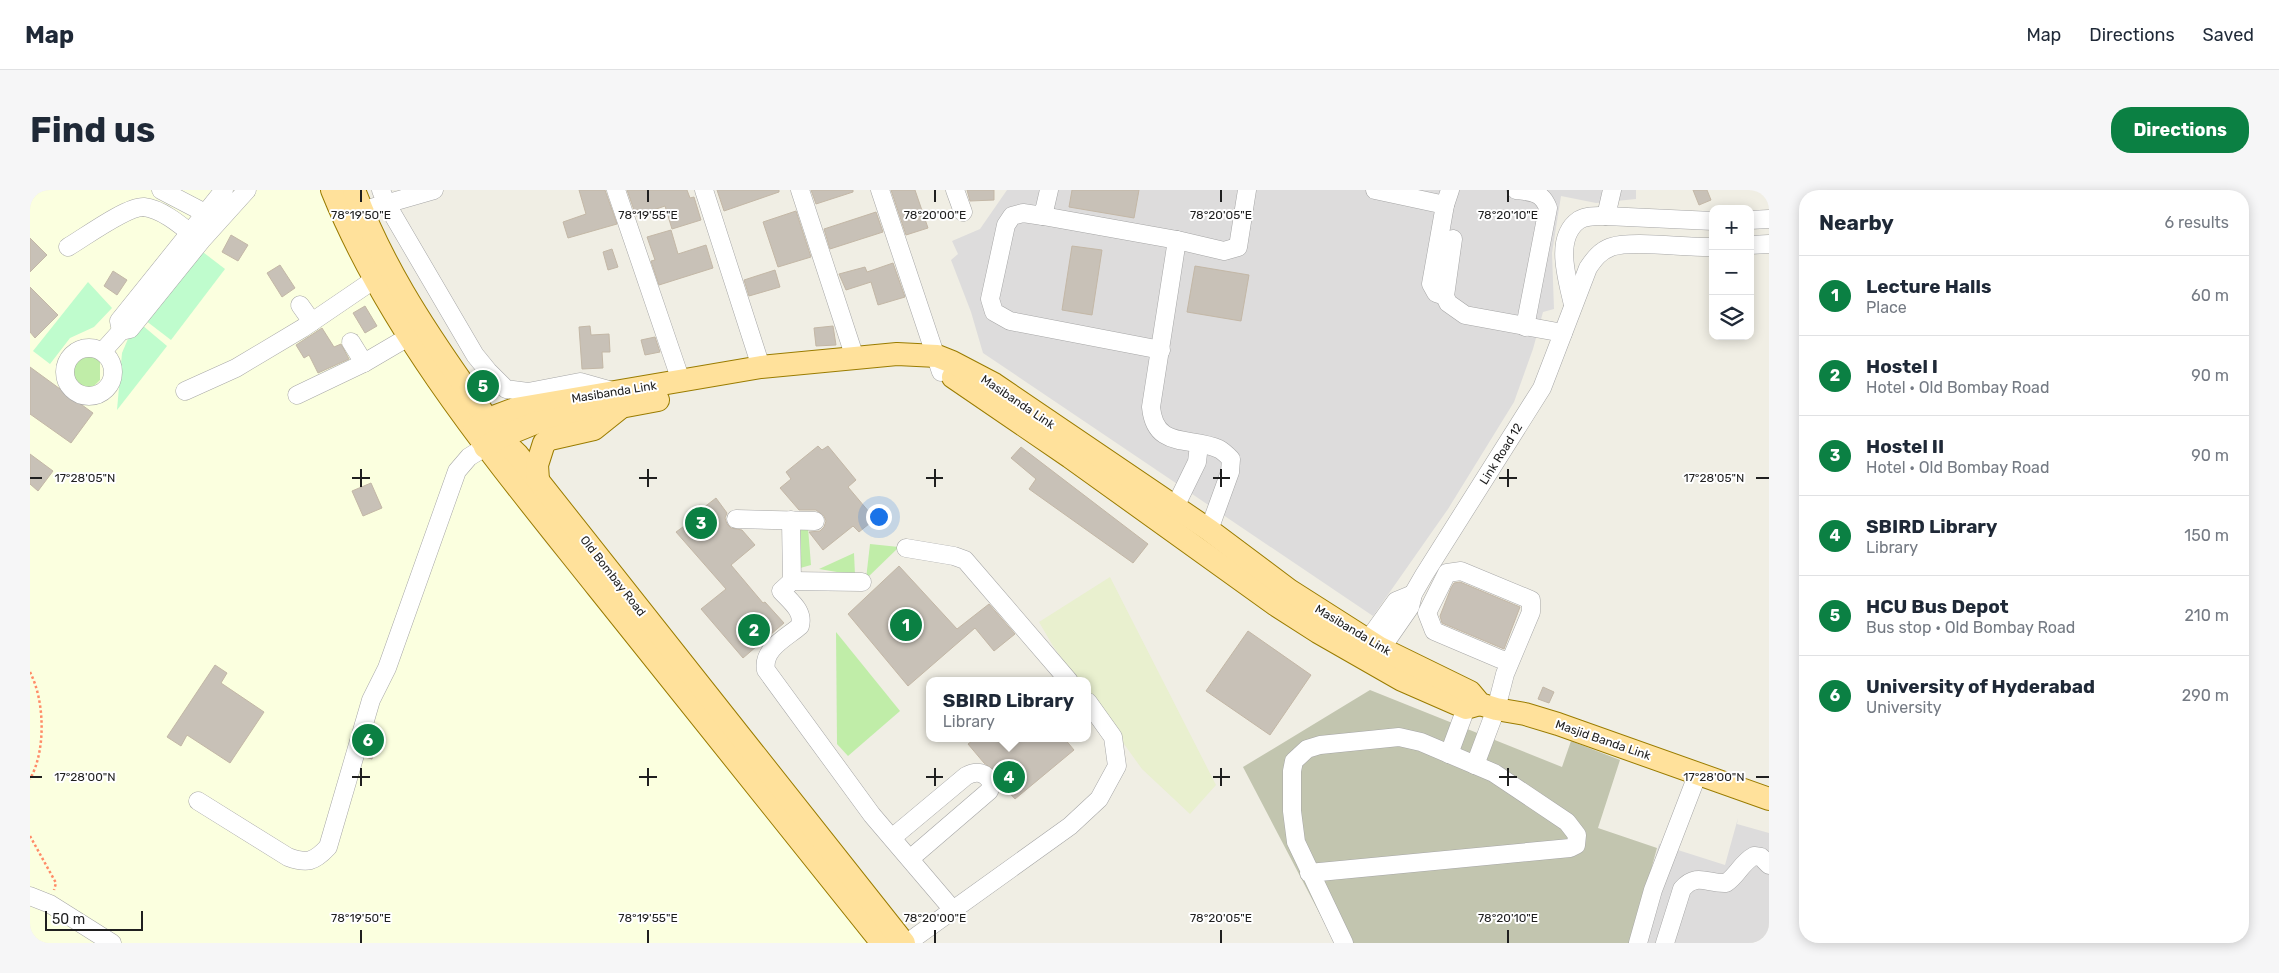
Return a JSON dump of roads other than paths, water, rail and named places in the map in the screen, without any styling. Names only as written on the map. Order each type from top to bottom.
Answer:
[{"type":"main road","name":"Old Bombay Road","points":[[332,190],[343,218],[375,279],[410,336],[882,943]]},
{"type":"main road","name":"Old Bombay Road","points":[[358,200],[379,252],[487,433],[538,480],[905,943]]},
{"type":"main road","name":"Masibanda Link","points":[[619,399],[681,381],[761,368],[897,354],[939,364],[952,362],[994,384],[1005,402],[1209,530],[1373,651],[1441,678],[1470,692],[1481,707]]},
{"type":"main road","points":[[487,433],[535,423],[619,399],[891,366],[939,364]]},
{"type":"main road","points":[[538,480],[537,465],[544,443],[550,439],[594,429],[619,399]]},
{"type":"main road","points":[[1005,402],[1276,605],[1373,651]]},
{"type":"main road","name":"Masjid Banda Link","points":[[1373,651],[1481,707],[1525,714],[1558,724],[1769,799]]},
{"type":"street","points":[[161,190],[205,213]]},
{"type":"street","points":[[196,237],[205,213],[224,190]]},
{"type":"street","points":[[103,351],[121,331],[119,321],[196,237],[247,190]]},
{"type":"street","points":[[358,200],[434,190]]},
{"type":"street","points":[[616,190],[681,381]]},
{"type":"street","points":[[704,190],[761,368]]},
{"type":"street","points":[[800,190],[855,358]]},
{"type":"street","points":[[880,190],[939,364]]},
{"type":"street","points":[[955,190],[963,212]]},
{"type":"street","points":[[1043,216],[1049,190]]},
{"type":"street","points":[[1161,350],[1010,321],[994,312],[990,299],[1006,225],[1012,216],[1023,213],[1177,240],[1224,251],[1238,246],[1247,190]]},
{"type":"street","points":[[1375,190],[1447,198],[1431,284],[1436,293],[1445,296]]},
{"type":"street","points":[[1516,190],[1545,194],[1548,208],[1525,327]]},
{"type":"street","points":[[1606,216],[1612,190]]},
{"type":"street","points":[[384,197],[476,355],[488,371],[506,389],[528,392],[580,382],[619,399]]},
{"type":"street","points":[[68,247],[132,209],[145,207],[158,212],[196,237]]},
{"type":"street","points":[[1573,306],[1565,266],[1564,247],[1569,232],[1580,220],[1592,216],[1606,216],[1709,221]]},
{"type":"street","points":[[1754,220],[1769,219]]},
{"type":"street","points":[[1454,239],[1445,296],[1448,303],[1465,314],[1563,333]]},
{"type":"street","points":[[1177,240],[1151,407],[1152,420],[1156,428],[1164,435],[1220,449],[1231,459],[1230,472],[1209,530]]},
{"type":"street","points":[[1754,245],[1769,244]]},
{"type":"street","name":"Link Road 12","points":[[1373,651],[1396,601],[1413,594],[1542,388],[1588,268],[1596,256],[1611,247],[1629,245],[1709,247]]},
{"type":"street","points":[[186,391],[236,368],[312,322],[375,279]]},
{"type":"street","points":[[300,305],[312,322]]},
{"type":"street","points":[[297,395],[364,363],[410,336]]},
{"type":"street","points":[[351,342],[364,363]]},
{"type":"street","points":[[198,801],[301,862],[312,860],[328,847],[371,700],[387,668],[458,471],[487,433]]},
{"type":"street","points":[[1175,507],[1197,462],[1199,445]]},
{"type":"street","points":[[736,518],[815,521]]},
{"type":"street","points":[[791,520],[792,581]]},
{"type":"street","points":[[906,548],[954,556],[965,560],[1066,677]]},
{"type":"street","points":[[1449,754],[1510,661],[1530,612],[1530,600],[1461,571],[1447,573],[1427,613],[1434,631],[1500,659],[1510,661]]},
{"type":"street","points":[[862,582],[792,581],[782,591],[801,614],[800,626],[768,652],[764,661],[766,670],[872,815],[911,858],[953,910]]},
{"type":"street","points":[[905,943],[1070,826],[1099,799],[1117,766],[1113,737],[1091,706]]},
{"type":"street","points":[[1474,765],[1481,707]]},
{"type":"street","points":[[1309,873],[1570,848],[1576,845],[1577,835],[1567,822],[1494,773],[1422,742],[1398,737],[1307,748],[1294,762],[1292,771],[1292,811],[1296,842],[1309,873],[1344,943]]},
{"type":"street","points":[[893,837],[944,794],[974,772],[982,773],[989,778],[992,784],[989,791],[911,858]]},
{"type":"street","points":[[1638,943],[1653,890],[1698,774]]},
{"type":"street","points":[[944,794],[962,814]]},
{"type":"street","points":[[926,809],[942,831]]},
{"type":"street","points":[[1664,943],[1682,889],[1688,882],[1699,879],[1726,883],[1741,864],[1754,856],[1761,857],[1769,865]]},
{"type":"street","points":[[30,896],[42,909],[90,943]]},
{"type":"street","points":[[42,909],[112,943]]},
{"type":"place","name":"HCU Bus Depot","points":[[483,386]]},
{"type":"place","name":"Hostel II","points":[[701,523]]},
{"type":"place","name":"Lecture Halls","points":[[906,625]]},
{"type":"place","name":"Hostel I","points":[[754,630]]},
{"type":"place","name":"University of Hyderabad","points":[[368,740]]},
{"type":"place","name":"SBIRD Library","points":[[1009,777]]}]
